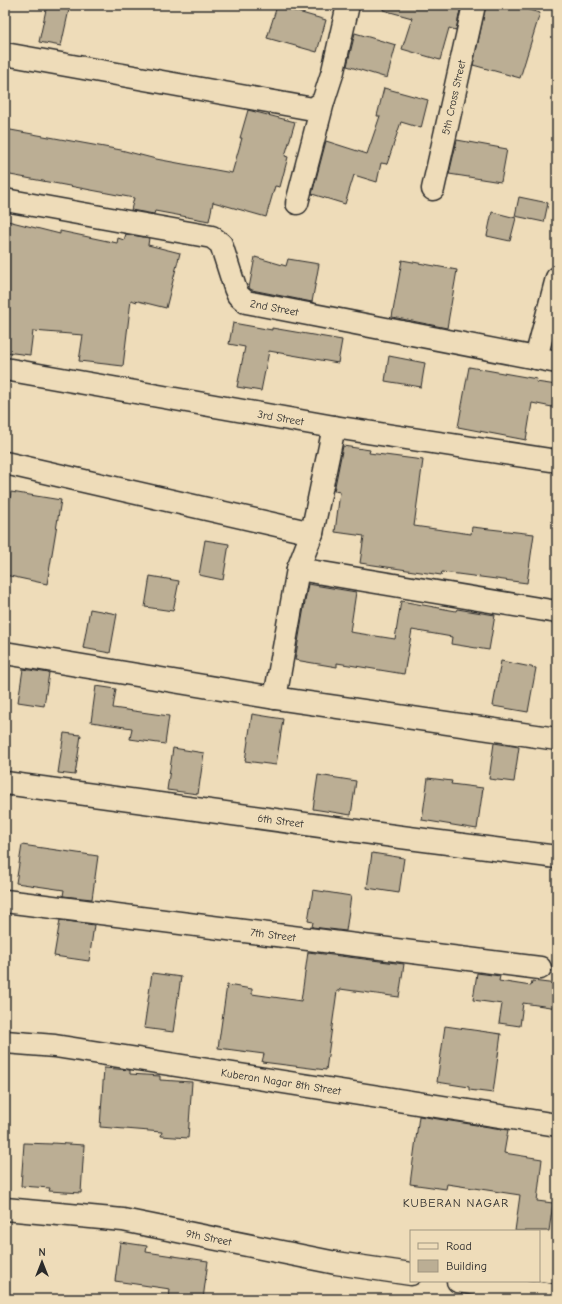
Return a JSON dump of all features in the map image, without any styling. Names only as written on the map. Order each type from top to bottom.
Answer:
[{"type":"street","points":[[297,203],[323,102],[333,71],[348,5]]},
{"type":"street","name":"5th Cross Street","points":[[433,189],[474,5]]},
{"type":"street","points":[[5,54],[313,109],[323,102]]},
{"type":"street","name":"2nd Street","points":[[5,200],[212,238],[221,244],[238,295],[246,302],[546,360]]},
{"type":"street","points":[[546,360],[557,278]]},
{"type":"street","name":"3rd Street","points":[[5,369],[334,427],[557,461]]},
{"type":"street","points":[[276,698],[298,569],[312,533],[334,427]]},
{"type":"street","points":[[5,463],[312,533]]},
{"type":"street","points":[[298,569],[557,612]]},
{"type":"street","points":[[5,653],[276,698],[557,739]]},
{"type":"street","name":"6th Street","points":[[5,783],[393,836],[557,856]]},
{"type":"street","name":"7th Street","points":[[5,901],[540,968]]},
{"type":"street","name":"Kuberan Nagar 8th Street","points":[[5,1042],[55,1046],[557,1125]]},
{"type":"street","name":"9th Street","points":[[5,1209],[123,1220],[336,1263],[410,1274]]},
{"type":"street","points":[[465,1282],[557,1296]]},
{"type":"building","points":[[47,5],[70,5],[61,46],[39,42]]},
{"type":"building","points":[[384,5],[461,5],[456,30],[449,28],[440,60],[402,49],[412,18],[383,10]]},
{"type":"building","points":[[486,5],[511,5],[540,13],[520,78],[473,65]]},
{"type":"building","points":[[277,6],[326,20],[317,52],[267,38]]},
{"type":"building","points":[[355,33],[396,45],[387,78],[347,66]]},
{"type":"building","points":[[384,88],[428,100],[421,128],[401,122],[387,164],[381,163],[377,182],[354,175],[345,204],[312,194],[326,141],[367,154],[380,116],[377,116]]},
{"type":"building","points":[[248,110],[295,122],[285,156],[288,157],[280,187],[275,186],[266,217],[213,202],[209,221],[155,211],[154,214],[131,210],[134,198],[5,174],[5,129],[121,150],[156,159],[232,173]]},
{"type":"building","points":[[457,140],[507,149],[501,182],[449,174]]},
{"type":"building","points":[[519,197],[548,203],[544,222],[515,216]]},
{"type":"building","points":[[492,212],[516,218],[510,241],[487,236]]},
{"type":"building","points":[[8,221],[60,234],[60,231],[117,243],[118,238],[124,240],[126,234],[149,238],[148,245],[180,253],[166,308],[131,300],[123,366],[79,361],[83,335],[33,331],[30,355],[5,352],[5,231]]},
{"type":"building","points":[[255,257],[286,266],[288,259],[319,264],[312,302],[252,290],[249,288]]},
{"type":"building","points":[[402,260],[457,270],[447,328],[392,317]]},
{"type":"building","points":[[233,323],[342,340],[338,363],[269,351],[261,391],[237,387],[245,347],[229,344]]},
{"type":"building","points":[[389,356],[425,363],[421,387],[385,381]]},
{"type":"building","points":[[469,367],[537,379],[536,382],[557,385],[557,408],[532,403],[526,440],[458,427]]},
{"type":"building","points":[[343,446],[370,450],[369,453],[423,460],[414,526],[471,534],[472,527],[534,534],[527,583],[442,572],[441,575],[360,563],[364,536],[335,532],[340,492],[334,491]]},
{"type":"building","points":[[11,492],[61,500],[47,584],[5,575],[5,529]]},
{"type":"building","points":[[205,540],[229,544],[223,580],[199,575]]},
{"type":"building","points":[[150,576],[179,581],[173,611],[145,607]]},
{"type":"building","points":[[308,584],[356,592],[350,632],[395,639],[401,601],[456,611],[457,609],[495,615],[489,650],[451,644],[452,637],[412,630],[404,674],[337,663],[337,667],[295,660]]},
{"type":"building","points":[[90,609],[117,614],[110,653],[83,648]]},
{"type":"building","points":[[501,661],[536,668],[528,712],[493,706]]},
{"type":"building","points":[[23,669],[49,673],[44,706],[18,702]]},
{"type":"building","points":[[96,686],[116,689],[113,708],[169,716],[165,744],[130,739],[132,728],[91,722]]},
{"type":"building","points":[[252,714],[283,719],[276,765],[245,761]]},
{"type":"building","points":[[64,733],[81,735],[75,775],[58,773]]},
{"type":"building","points":[[494,743],[519,747],[514,782],[489,779]]},
{"type":"building","points":[[173,748],[204,753],[198,794],[167,790]]},
{"type":"building","points":[[318,775],[356,781],[351,815],[313,809]]},
{"type":"building","points":[[428,778],[452,781],[451,784],[483,788],[477,829],[422,820]]},
{"type":"building","points":[[22,845],[98,856],[92,899],[63,896],[64,890],[16,883]]},
{"type":"building","points":[[372,853],[404,858],[399,893],[367,888]]},
{"type":"building","points":[[313,890],[351,896],[346,931],[312,927],[313,922],[308,921]]},
{"type":"building","points":[[60,920],[94,925],[89,961],[54,956]]},
{"type":"building","points":[[308,952],[404,964],[399,997],[340,989],[340,991],[337,991],[326,1070],[262,1062],[264,1054],[218,1048],[227,985],[252,989],[252,994],[301,1001]]},
{"type":"building","points":[[152,973],[181,977],[173,1032],[144,1028]]},
{"type":"building","points":[[477,973],[500,976],[499,981],[531,986],[532,981],[557,984],[557,1008],[523,1003],[520,1026],[499,1023],[502,1004],[473,1000]]},
{"type":"building","points":[[445,1026],[501,1034],[493,1093],[469,1090],[469,1087],[437,1082]]},
{"type":"building","points":[[104,1068],[130,1070],[130,1074],[160,1076],[160,1080],[192,1082],[188,1138],[161,1136],[162,1132],[100,1127]]},
{"type":"building","points":[[419,1116],[508,1130],[504,1153],[542,1159],[537,1201],[553,1203],[549,1231],[515,1230],[520,1195],[447,1184],[446,1189],[410,1184]]},
{"type":"building","points":[[24,1143],[84,1145],[81,1193],[49,1191],[50,1188],[21,1186]]},
{"type":"building","points":[[120,1242],[147,1246],[146,1252],[208,1261],[203,1299],[169,1299],[170,1289],[115,1281]]},
{"type":"district","name":"KUBERAN NAGAR","points":[[456,1203]]}]
